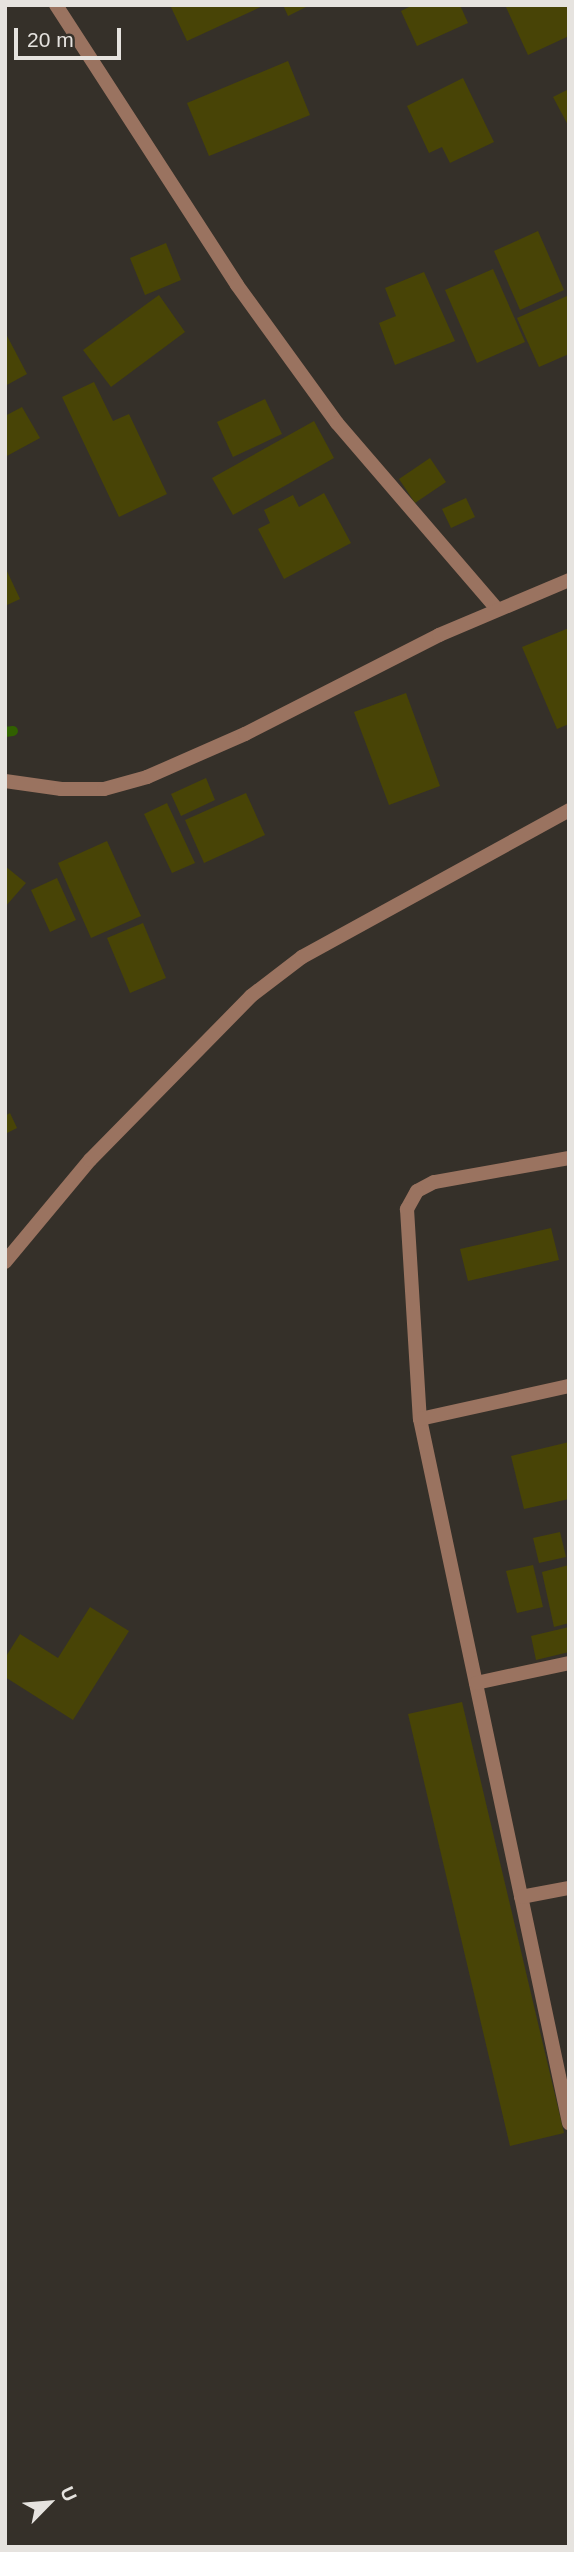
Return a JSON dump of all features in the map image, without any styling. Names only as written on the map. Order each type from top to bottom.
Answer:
[{"type":"street","points":[[55,5],[237,285],[337,423],[497,609]]},
{"type":"street","points":[[5,781],[61,789],[104,789],[147,777],[497,609],[569,580]]},
{"type":"street","points":[[5,1262],[90,1160],[251,996],[302,957],[569,810]]},
{"type":"street","points":[[569,1158],[434,1182],[417,1191],[407,1209],[407,1250],[420,1419],[569,2123]]},
{"type":"street","points":[[420,1419],[569,1386]]},
{"type":"street","points":[[476,1683],[569,1663]]},
{"type":"street","points":[[521,1896],[569,1888]]},
{"type":"building","points":[[170,5],[265,5],[187,41]]},
{"type":"building","points":[[283,5],[310,5],[288,16]]},
{"type":"building","points":[[413,5],[460,5],[468,23],[417,46],[401,11]]},
{"type":"building","points":[[505,5],[569,5],[569,36],[528,55]]},
{"type":"building","points":[[288,61],[310,115],[209,156],[187,103]]},
{"type":"building","points":[[463,78],[494,142],[450,163],[442,147],[429,153],[407,106]]},
{"type":"building","points":[[569,89],[569,127],[553,97]]},
{"type":"building","points":[[538,231],[564,290],[520,310],[494,251]]},
{"type":"building","points":[[166,243],[181,280],[145,295],[130,258]]},
{"type":"building","points":[[493,269],[525,342],[477,363],[445,290]]},
{"type":"building","points":[[424,272],[455,341],[395,365],[379,323],[396,316],[385,288]]},
{"type":"building","points":[[159,295],[185,332],[111,387],[83,350]]},
{"type":"building","points":[[567,296],[569,354],[539,367],[517,318]]},
{"type":"building","points":[[5,332],[27,374],[5,386]]},
{"type":"building","points":[[94,382],[113,421],[129,414],[167,494],[119,517],[62,397]]},
{"type":"building","points":[[265,399],[282,434],[233,457],[217,422]]},
{"type":"building","points":[[22,407],[40,438],[5,457],[5,416]]},
{"type":"building","points":[[314,421],[334,458],[233,515],[212,478]]},
{"type":"building","points":[[430,458],[446,482],[415,503],[399,479]]},
{"type":"building","points":[[324,493],[351,543],[284,579],[258,529],[270,523],[264,510],[293,495],[299,507]]},
{"type":"building","points":[[466,498],[475,517],[451,528],[442,509]]},
{"type":"building","points":[[5,567],[20,599],[5,606]]},
{"type":"building","points":[[569,628],[569,724],[557,729],[522,647]]},
{"type":"building","points":[[406,693],[440,786],[389,805],[354,712]]},
{"type":"building","points":[[206,778],[215,800],[181,816],[171,794]]},
{"type":"building","points":[[246,793],[265,835],[204,863],[185,820]]},
{"type":"building","points":[[167,803],[195,863],[172,873],[144,814]]},
{"type":"building","points":[[107,841],[141,916],[91,938],[58,863]]},
{"type":"building","points":[[5,866],[26,883],[5,907]]},
{"type":"building","points":[[57,878],[76,920],[50,932],[31,890]]},
{"type":"building","points":[[143,923],[166,978],[130,993],[107,938]]},
{"type":"building","points":[[10,1113],[17,1128],[5,1134],[5,1116]]},
{"type":"building","points":[[551,1228],[559,1260],[468,1281],[460,1249]]},
{"type":"building","points":[[569,1442],[569,1499],[524,1509],[511,1456]]},
{"type":"building","points":[[560,1532],[566,1557],[539,1563],[533,1538]]},
{"type":"building","points":[[533,1565],[543,1607],[517,1613],[506,1571]]},
{"type":"building","points":[[569,1565],[569,1623],[554,1627],[542,1572]]},
{"type":"building","points":[[90,1607],[129,1631],[73,1720],[5,1677],[5,1658],[20,1634],[58,1658]]},
{"type":"building","points":[[569,1627],[569,1652],[536,1660],[531,1636]]},
{"type":"building","points":[[462,1702],[564,2133],[510,2146],[408,1714]]},
{"type":"waterway","points":[[5,732],[13,731]]}]
